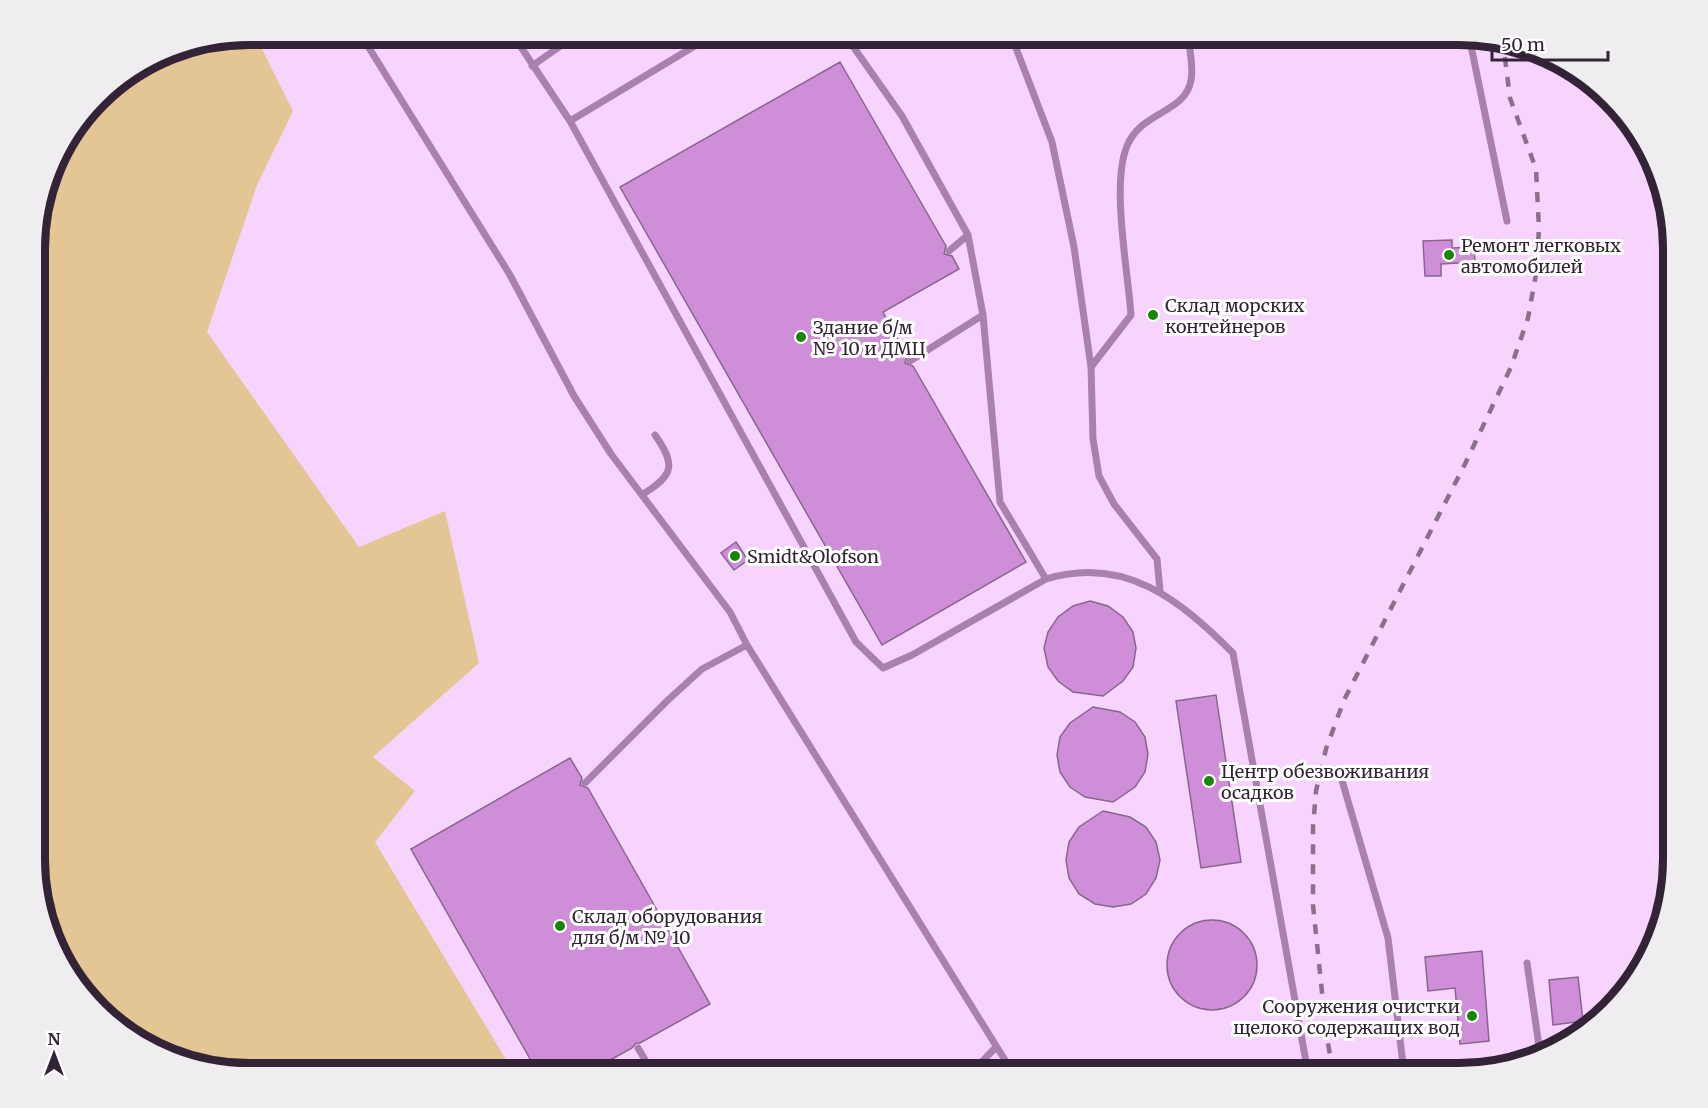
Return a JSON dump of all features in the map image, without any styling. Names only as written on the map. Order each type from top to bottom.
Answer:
[{"type":"lane","points":[[368,45],[510,275],[574,396],[611,454],[730,612],[747,645],[1006,1063]]},
{"type":"lane","points":[[520,45],[570,121],[856,642],[883,668],[912,655],[1046,579],[1063,573],[1112,574],[1160,590],[1197,617],[1233,653],[1306,1063]]},
{"type":"lane","points":[[532,66],[561,45]]},
{"type":"lane","points":[[570,121],[695,45]]},
{"type":"lane","points":[[853,45],[902,116],[968,235],[983,315],[1000,502],[1046,579]]},
{"type":"lane","points":[[1015,45],[1052,142],[1074,248],[1091,367],[1093,439],[1099,476],[1114,504],[1157,559],[1160,590]]},
{"type":"lane","points":[[1091,367],[1131,315],[1120,169],[1127,145],[1139,125],[1181,102],[1191,81],[1189,45]]},
{"type":"lane","points":[[1471,45],[1507,220]]},
{"type":"lane","points":[[949,251],[968,235]]},
{"type":"lane","points":[[910,361],[983,315]]},
{"type":"lane","points":[[643,494],[661,483],[669,474],[669,461],[655,435]]},
{"type":"lane","points":[[585,783],[702,669],[747,645]]},
{"type":"lane","points":[[1341,777],[1388,938],[1403,1063]]},
{"type":"lane","points":[[1527,963],[1539,1046]]},
{"type":"lane","points":[[981,1063],[996,1047]]},
{"type":"lane","points":[[638,1048],[647,1063]]},
{"type":"shaded area","points":[[235,45],[260,45],[293,111],[257,185],[207,332],[359,547],[445,511],[479,663],[373,757],[415,791],[375,842],[508,1063],[249,1063],[222,1061],[183,1052],[135,1029],[114,1012],[87,983],[66,949],[49,899],[45,859],[45,249],[47,222],[60,171],[79,135],[96,114],[114,96],[147,72],[171,60],[209,49]]},
{"type":"building","name":"Здание б/м № 10 и ДМЦ","points":[[840,62],[946,246],[944,254],[952,256],[959,269],[883,312],[907,356],[905,363],[913,366],[1026,562],[882,645],[620,187]]},
{"type":"building","name":"Ремонт легковых автомобилей","points":[[1452,240],[1452,248],[1474,247],[1475,262],[1441,264],[1441,276],[1425,276],[1423,241]]},
{"type":"building","name":"Smidt&Olofson","points":[[736,542],[748,560],[734,570],[721,553]]},
{"type":"building","points":[[1090,601],[1108,606],[1123,617],[1133,632],[1136,648],[1133,667],[1123,681],[1103,696],[1073,692],[1058,681],[1048,667],[1044,648],[1048,632],[1058,617],[1073,606]]},
{"type":"building","name":"Центр обезвоживания осадков","points":[[1216,695],[1241,862],[1201,868],[1176,701]]},
{"type":"building","points":[[1093,707],[1120,712],[1135,722],[1145,737],[1148,754],[1145,772],[1135,787],[1113,802],[1085,797],[1070,787],[1060,772],[1057,755],[1060,737],[1070,723]]},
{"type":"building","name":"Склад оборудования для б/м № 10","points":[[570,758],[582,778],[580,785],[588,788],[710,1004],[640,1043],[636,1043],[632,1048],[605,1063],[532,1063],[411,849]]},
{"type":"building","points":[[1103,811],[1130,817],[1146,827],[1156,842],[1160,860],[1156,878],[1146,894],[1131,904],[1113,907],[1095,904],[1079,894],[1069,878],[1066,860],[1069,842],[1079,827]]},
{"type":"building","points":[[1212,920],[1237,928],[1249,940],[1257,965],[1249,990],[1237,1002],[1212,1010],[1187,1002],[1175,990],[1167,965],[1175,940],[1187,928]]},
{"type":"building","name":"Сооружения очистки щелоко содержащих вод","points":[[1482,951],[1489,1041],[1460,1044],[1455,988],[1428,991],[1425,957]]},
{"type":"building","points":[[1578,977],[1583,1021],[1553,1025],[1549,980]]},
{"type":"railway","points":[[1331,1063],[1313,905],[1313,827],[1316,791],[1326,749],[1344,700],[1465,464],[1511,367],[1528,318],[1536,274],[1539,229],[1536,169],[1510,98],[1504,50]]},
{"type":"place","name":"Ремонт легковых автомобилей","points":[[1449,255]]},
{"type":"place","name":"Склад морских контейнеров","points":[[1153,315]]},
{"type":"place","name":"Здание б/м № 10 и ДМЦ","points":[[801,337]]},
{"type":"place","name":"Smidt&Olofson","points":[[735,556]]},
{"type":"place","name":"Центр обезвоживания осадков","points":[[1209,781]]},
{"type":"place","name":"Склад оборудования для б/м № 10","points":[[560,926]]},
{"type":"place","name":"Сооружения очистки щелоко содержащих вод","points":[[1472,1016]]}]
